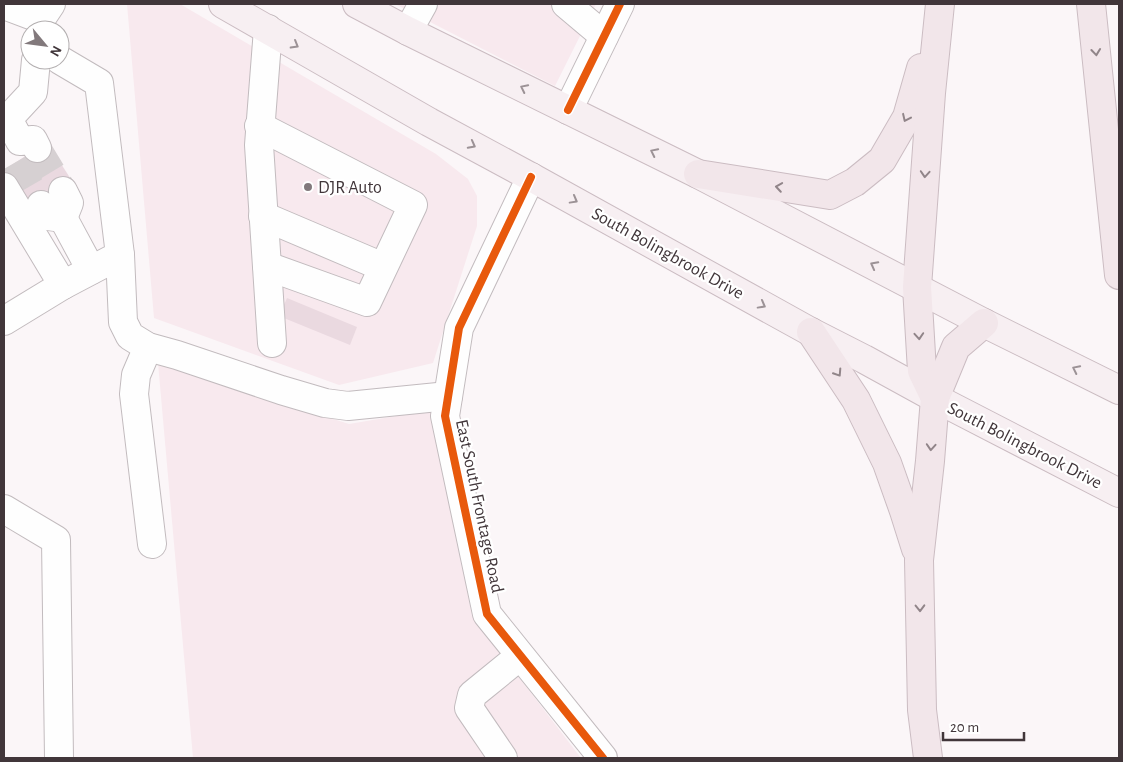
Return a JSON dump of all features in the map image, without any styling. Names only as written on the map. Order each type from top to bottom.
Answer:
[{"type":"highway","points":[[698,174],[830,195],[855,182],[882,160],[907,117],[938,4]]},
{"type":"highway","points":[[935,398],[922,371],[917,288],[938,4]]},
{"type":"highway","points":[[1091,4],[1119,275]]},
{"type":"highway","points":[[928,758],[922,710],[919,560],[935,398],[956,347],[984,323]]},
{"type":"highway","points":[[811,332],[856,400],[882,454],[904,511],[919,560]]},
{"type":"main road","name":"South Bolingbrook Drive","points":[[222,4],[429,122],[811,332],[1119,493]]},
{"type":"main road","points":[[357,4],[698,174],[984,323],[1119,390]]},
{"type":"street","points":[[408,31],[423,4]]},
{"type":"street","points":[[566,4],[604,36]]},
{"type":"street","points":[[568,110],[620,4]]},
{"type":"street","points":[[4,5],[43,18]]},
{"type":"street","points":[[268,29],[259,146],[272,343]]},
{"type":"street","points":[[70,66],[99,83],[120,255],[123,322],[130,336],[148,347],[325,403],[348,406],[448,396]]},
{"type":"street","points":[[17,140],[33,92],[35,70]]},
{"type":"street","points":[[260,126],[413,205],[366,302],[267,266]]},
{"type":"street","name":"East South Frontage Road","points":[[531,177],[459,328],[445,416],[487,614],[603,758]]},
{"type":"street","points":[[4,187],[63,284]]},
{"type":"street","points":[[56,205],[91,270]]},
{"type":"street","points":[[263,216],[383,268]]},
{"type":"street","points":[[4,321],[63,284],[120,255]]},
{"type":"street","points":[[148,347],[136,375],[134,394],[152,544]]},
{"type":"street","points":[[4,509],[56,540],[59,758]]},
{"type":"street","points":[[503,758],[468,708],[472,695],[520,656]]},
{"type":"shaded area","name":"DJR Auto","points":[[127,4],[180,4],[436,154],[468,179],[477,196],[477,226],[433,363],[339,385],[154,318]]},
{"type":"shaded area","points":[[395,4],[596,4],[555,86]]},
{"type":"shaded area","points":[[158,363],[349,424],[432,410],[472,616],[581,758],[193,758]]},
{"type":"building","points":[[47,142],[74,184],[25,216],[4,184],[4,170]]},
{"type":"building","points":[[287,298],[357,327],[350,345],[279,316]]},
{"type":"tunnel","points":[[37,148],[63,191]]},
{"type":"tunnel","points":[[16,162],[41,205]]},
{"type":"cycle path","points":[[568,110],[620,4]]},
{"type":"cycle path","points":[[531,177],[459,328],[445,416],[487,614],[603,758]]},
{"type":"place","name":"DJR Auto","points":[[308,187]]}]
